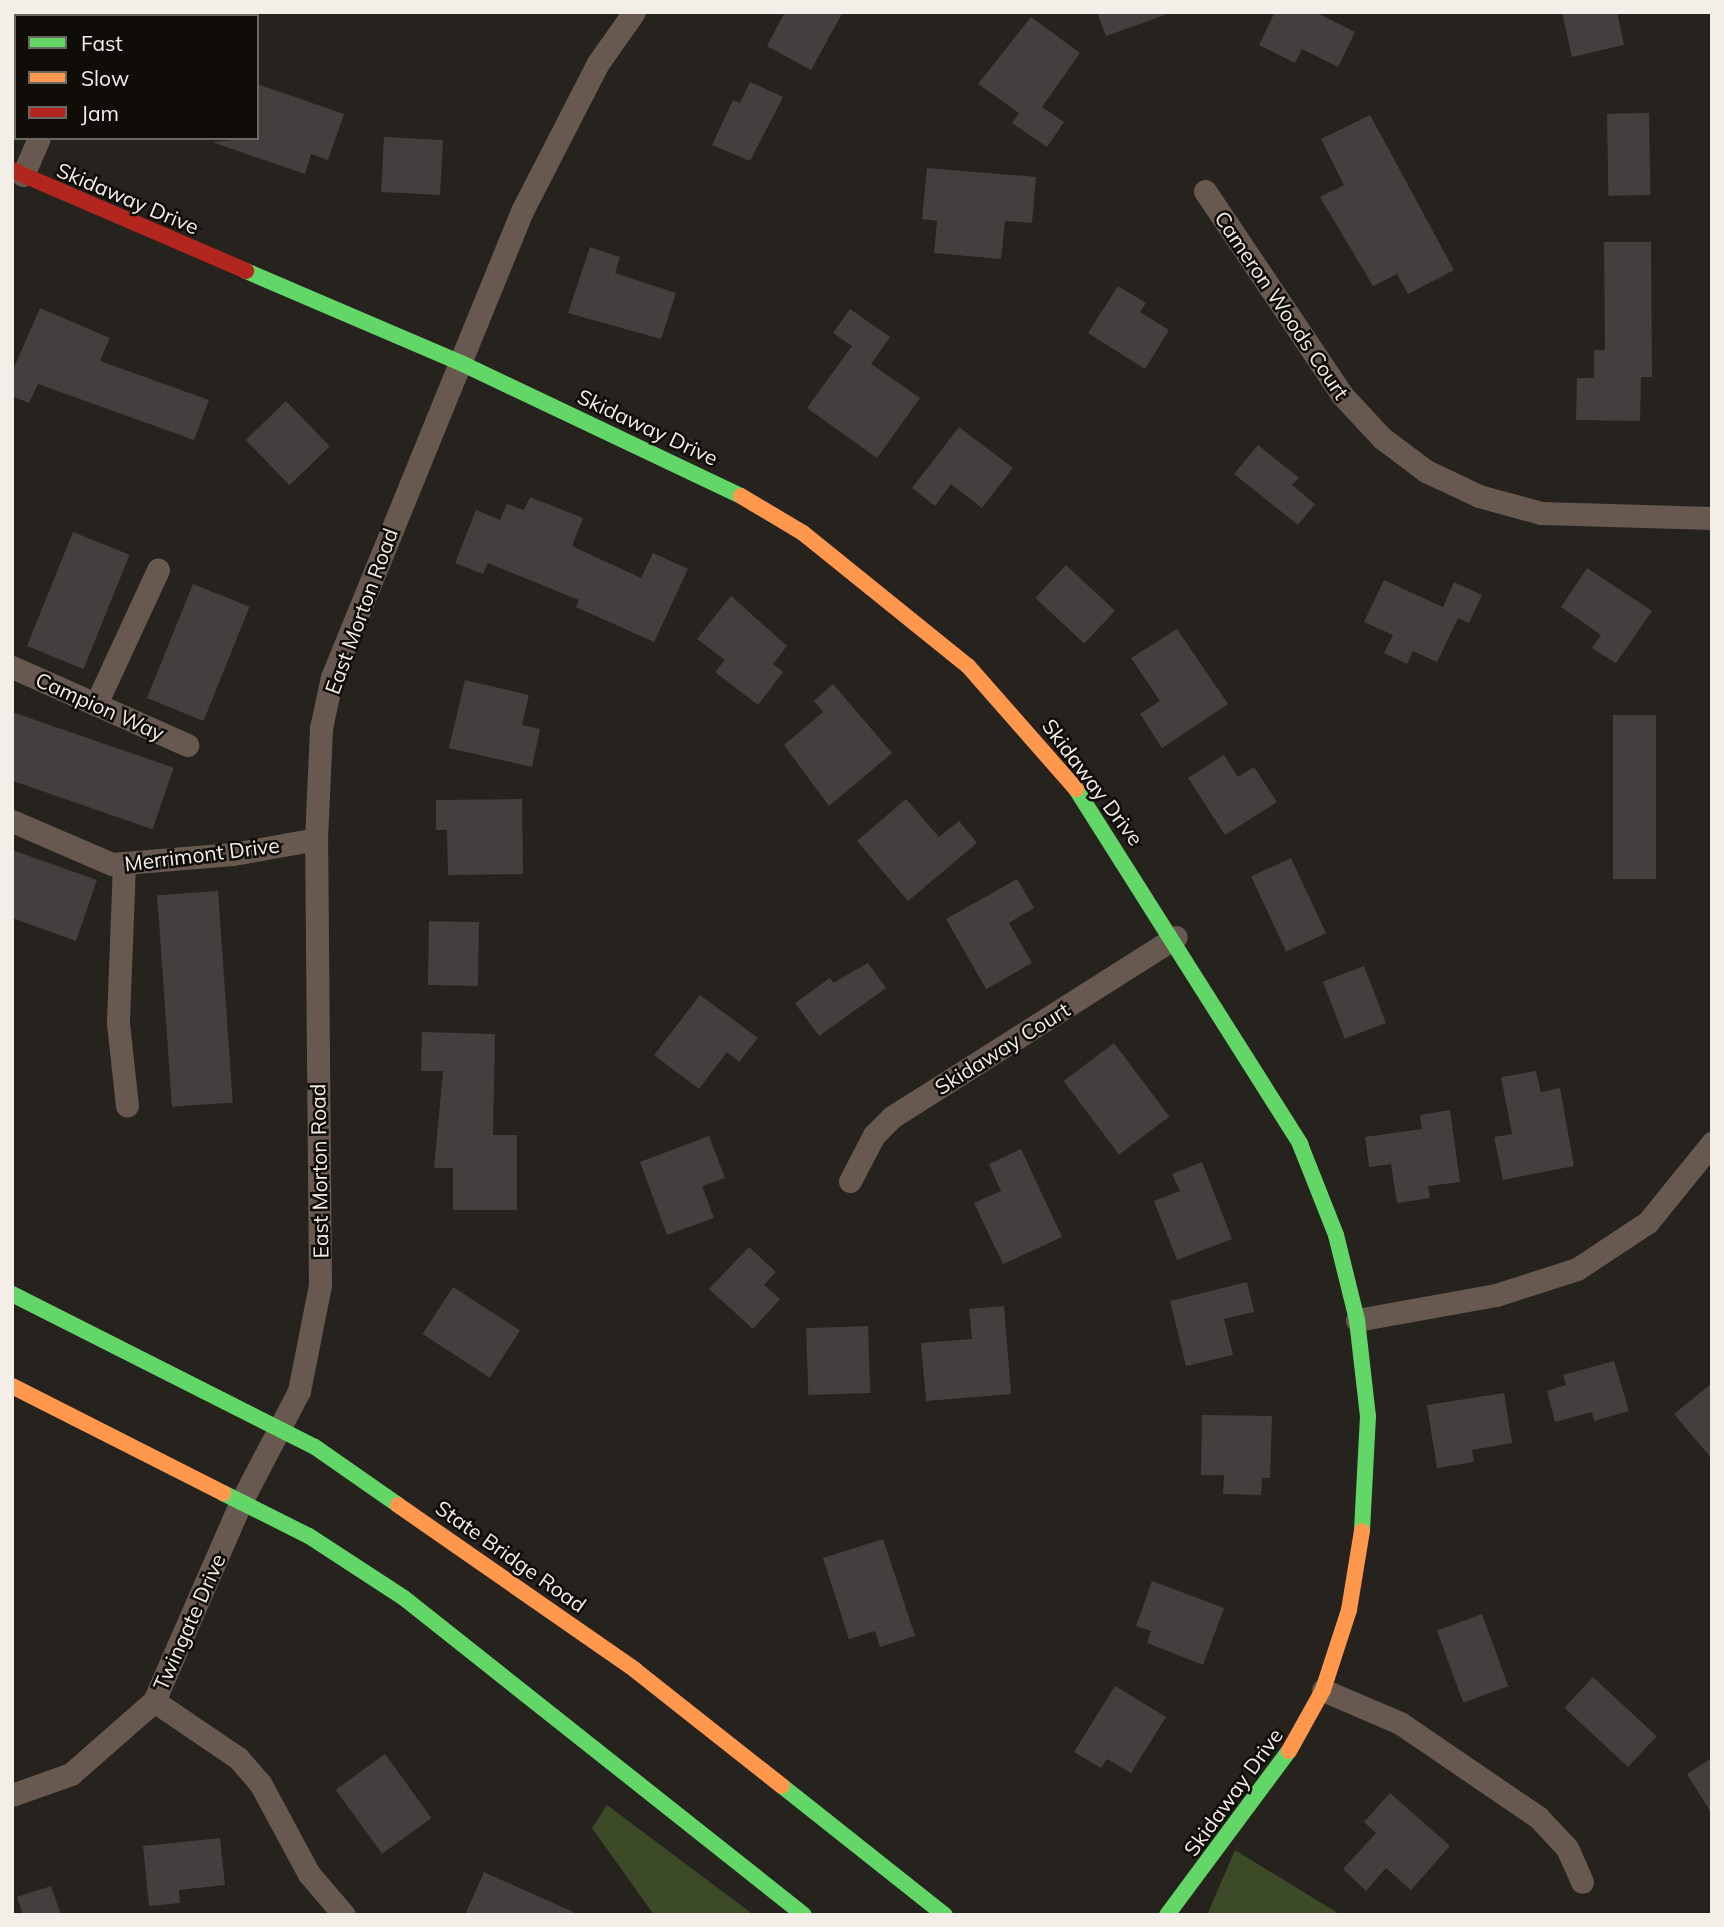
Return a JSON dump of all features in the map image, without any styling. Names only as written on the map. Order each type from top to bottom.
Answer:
[{"type":"main road","name":"Skidaway Drive","points":[[18,173],[463,365],[716,481],[886,594],[968,666],[1043,746],[1176,937],[1300,1144],[1336,1235],[1357,1320],[1368,1416],[1365,1513],[1349,1610],[1323,1690],[1274,1777],[1167,1915]]},
{"type":"main road","name":"State Bridge Road","points":[[12,1294],[284,1427],[635,1670],[945,1915]]},
{"type":"main road","points":[[12,1385],[242,1500],[404,1598],[804,1915]]},
{"type":"street","name":"East Morton Road","points":[[284,1427],[299,1391],[320,1284],[316,839],[321,728],[332,677],[463,365],[522,211],[598,63],[634,12]]},
{"type":"street","points":[[18,173],[38,140]]},
{"type":"street","name":"Cameron Woods Court","points":[[1205,191],[1342,395],[1382,438],[1426,471],[1479,496],[1541,513],[1712,518]]},
{"type":"street","points":[[96,704],[158,570]]},
{"type":"street","name":"Campion Way","points":[[12,667],[187,745]]},
{"type":"street","name":"Merrimont Drive","points":[[12,821],[124,864],[316,839]]},
{"type":"street","points":[[124,864],[118,1023],[127,1107]]},
{"type":"street","name":"Skidaway Court","points":[[850,1181],[874,1135],[892,1117],[1176,937]]},
{"type":"street","points":[[1357,1320],[1496,1295],[1577,1269],[1648,1222],[1712,1143]]},
{"type":"street","name":"Twingate Drive","points":[[12,1795],[71,1774],[154,1701],[242,1500],[284,1427]]},
{"type":"street","points":[[1323,1690],[1401,1723],[1538,1817],[1567,1847],[1582,1882]]},
{"type":"street","points":[[154,1701],[238,1758],[260,1783],[309,1874],[344,1915]]},
{"type":"green space","points":[[607,1805],[754,1915],[654,1915],[592,1828]]},
{"type":"green space","points":[[1235,1850],[1341,1915],[1207,1915]]},
{"type":"building","points":[[785,12],[843,12],[811,70],[767,46]]},
{"type":"building","points":[[1097,12],[1165,12],[1165,15],[1106,36]]},
{"type":"building","points":[[1275,12],[1315,12],[1355,32],[1338,67],[1302,49],[1295,63],[1259,45]]},
{"type":"building","points":[[1562,12],[1617,12],[1624,45],[1572,57]]},
{"type":"building","points":[[1031,17],[1080,53],[1042,107],[1064,122],[1047,147],[1012,123],[1019,113],[978,84]]},
{"type":"building","points":[[750,82],[783,97],[750,161],[712,145],[733,100],[740,103]]},
{"type":"building","points":[[259,85],[344,114],[328,160],[311,154],[305,174],[212,142],[259,140]]},
{"type":"building","points":[[1649,113],[1650,195],[1608,196],[1607,114]]},
{"type":"building","points":[[1370,115],[1454,270],[1408,294],[1397,274],[1373,286],[1320,197],[1344,185],[1321,139]]},
{"type":"building","points":[[384,137],[443,140],[440,195],[381,192]]},
{"type":"building","points":[[927,168],[1036,177],[1032,223],[1005,221],[1001,259],[934,253],[937,221],[922,219]]},
{"type":"building","points":[[1604,242],[1651,242],[1652,377],[1641,377],[1640,421],[1576,420],[1577,378],[1594,378],[1594,350],[1605,350]]},
{"type":"building","points":[[590,247],[620,257],[615,273],[676,293],[661,339],[568,313]]},
{"type":"building","points":[[1118,286],[1146,303],[1140,312],[1169,330],[1145,369],[1088,333]]},
{"type":"building","points":[[40,308],[110,338],[100,361],[209,400],[194,440],[38,384],[29,403],[12,396],[12,372]]},
{"type":"building","points":[[850,309],[890,337],[871,364],[920,398],[877,458],[807,408],[852,346],[833,333]]},
{"type":"building","points":[[286,401],[330,446],[289,485],[246,440]]},
{"type":"building","points":[[959,427],[1013,468],[982,508],[951,484],[935,506],[912,488]]},
{"type":"building","points":[[1258,445],[1299,478],[1292,485],[1315,504],[1298,525],[1234,474]]},
{"type":"building","points":[[530,497],[583,518],[572,546],[641,578],[653,553],[688,569],[654,642],[576,607],[579,600],[488,563],[483,574],[455,563],[476,510],[500,520],[507,504],[524,510]]},
{"type":"building","points":[[73,532],[130,555],[83,669],[27,646]]},
{"type":"building","points":[[1066,565],[1115,611],[1084,644],[1035,598]]},
{"type":"building","points":[[1587,568],[1652,611],[1616,663],[1592,648],[1601,635],[1561,607]]},
{"type":"building","points":[[1384,580],[1443,607],[1454,582],[1482,595],[1469,623],[1458,618],[1437,662],[1413,651],[1407,664],[1384,653],[1393,635],[1364,622]]},
{"type":"building","points":[[193,584],[250,607],[203,721],[147,698]]},
{"type":"building","points":[[731,596],[787,646],[773,664],[783,672],[758,705],[715,672],[725,660],[697,639]]},
{"type":"building","points":[[1177,629],[1228,704],[1162,748],[1140,714],[1160,701],[1131,658]]},
{"type":"building","points":[[465,680],[529,695],[522,725],[540,729],[532,767],[449,748]]},
{"type":"building","points":[[833,684],[892,753],[829,806],[784,745],[823,712],[814,701]]},
{"type":"building","points":[[12,712],[174,768],[153,829],[12,781]]},
{"type":"building","points":[[1613,715],[1656,715],[1656,879],[1613,879]]},
{"type":"building","points":[[1224,755],[1238,777],[1254,767],[1277,802],[1225,835],[1188,778]]},
{"type":"building","points":[[522,799],[523,874],[448,875],[447,830],[436,830],[436,800]]},
{"type":"building","points":[[906,799],[939,837],[959,821],[977,843],[908,901],[857,841]]},
{"type":"building","points":[[12,850],[97,880],[76,941],[12,918]]},
{"type":"building","points":[[1291,858],[1326,933],[1286,952],[1251,877]]},
{"type":"building","points":[[1017,879],[1034,908],[1009,923],[1032,963],[986,989],[946,919]]},
{"type":"building","points":[[218,891],[233,1102],[172,1107],[157,895]]},
{"type":"building","points":[[429,921],[479,922],[478,986],[428,985]]},
{"type":"building","points":[[868,963],[886,988],[819,1036],[795,1003],[830,978],[833,983]]},
{"type":"building","points":[[1364,966],[1386,1023],[1345,1039],[1323,982]]},
{"type":"building","points":[[700,995],[758,1038],[739,1062],[727,1052],[699,1089],[654,1055]]},
{"type":"building","points":[[422,1032],[495,1034],[493,1135],[517,1135],[517,1210],[453,1210],[453,1168],[434,1168],[443,1071],[421,1071]]},
{"type":"building","points":[[1114,1043],[1169,1116],[1119,1154],[1064,1081]]},
{"type":"building","points":[[1536,1071],[1541,1092],[1560,1088],[1574,1166],[1503,1180],[1494,1137],[1512,1134],[1501,1077]]},
{"type":"building","points":[[1450,1110],[1460,1182],[1428,1186],[1430,1198],[1397,1203],[1391,1164],[1369,1167],[1365,1137],[1422,1129],[1420,1115]]},
{"type":"building","points":[[709,1136],[725,1178],[702,1186],[714,1218],[667,1235],[640,1162]]},
{"type":"building","points":[[1021,1149],[1062,1237],[1003,1264],[974,1203],[1001,1191],[989,1164]]},
{"type":"building","points":[[1202,1162],[1232,1239],[1177,1260],[1154,1201],[1180,1191],[1172,1174]]},
{"type":"building","points":[[749,1247],[776,1272],[764,1285],[780,1299],[753,1329],[709,1289]]},
{"type":"building","points":[[1247,1282],[1254,1312],[1224,1319],[1233,1355],[1186,1366],[1170,1301]]},
{"type":"building","points":[[453,1287],[520,1331],[490,1378],[423,1334]]},
{"type":"building","points":[[1004,1306],[1011,1394],[926,1401],[921,1343],[972,1339],[969,1309]]},
{"type":"building","points":[[868,1326],[870,1393],[808,1395],[806,1328]]},
{"type":"building","points":[[1614,1361],[1629,1411],[1594,1421],[1592,1412],[1555,1422],[1547,1391],[1566,1385],[1563,1375]]},
{"type":"building","points":[[1712,1383],[1712,1459],[1674,1414]]},
{"type":"building","points":[[1504,1393],[1512,1443],[1472,1450],[1474,1462],[1437,1468],[1427,1405]]},
{"type":"building","points":[[1202,1415],[1272,1416],[1270,1478],[1262,1478],[1261,1495],[1223,1494],[1224,1475],[1201,1475]]},
{"type":"building","points":[[883,1539],[915,1636],[880,1647],[875,1631],[849,1639],[823,1558]]},
{"type":"building","points":[[1152,1581],[1224,1608],[1203,1665],[1147,1643],[1151,1631],[1136,1626]]},
{"type":"building","points":[[1482,1614],[1508,1686],[1463,1703],[1437,1630]]},
{"type":"building","points":[[1593,1677],[1657,1736],[1628,1767],[1564,1708]]},
{"type":"building","points":[[1115,1686],[1166,1717],[1131,1773],[1107,1759],[1101,1768],[1074,1752]]},
{"type":"building","points":[[385,1754],[431,1818],[382,1854],[336,1790]]},
{"type":"building","points":[[1712,1758],[1712,1814],[1687,1774]]},
{"type":"building","points":[[1390,1793],[1450,1846],[1411,1890],[1386,1868],[1366,1891],[1343,1869],[1376,1833],[1364,1822]]},
{"type":"building","points":[[220,1838],[225,1885],[179,1890],[180,1903],[149,1906],[143,1846]]},
{"type":"building","points":[[484,1872],[580,1915],[465,1915]]},
{"type":"building","points":[[51,1886],[61,1915],[23,1915],[17,1897]]},
{"type":"traffic: fast","points":[[246,271],[463,364],[741,496]]},
{"type":"traffic: fast","points":[[1076,789],[1300,1144],[1336,1235],[1357,1320],[1368,1416],[1362,1531]]},
{"type":"traffic: fast","points":[[12,1294],[315,1447],[398,1505]]},
{"type":"traffic: fast","points":[[223,1493],[309,1536],[404,1598],[804,1915]]},
{"type":"traffic: fast","points":[[1167,1915],[1289,1751]]},
{"type":"traffic: fast","points":[[782,1786],[945,1915]]},
{"type":"traffic: slow","points":[[741,496],[803,533],[968,666],[1076,789]]},
{"type":"traffic: slow","points":[[12,1386],[223,1493]]},
{"type":"traffic: slow","points":[[398,1505],[635,1670],[782,1786]]},
{"type":"traffic: slow","points":[[1289,1751],[1323,1690],[1349,1610],[1362,1531]]},
{"type":"traffic: jam","points":[[12,170],[246,271]]}]
